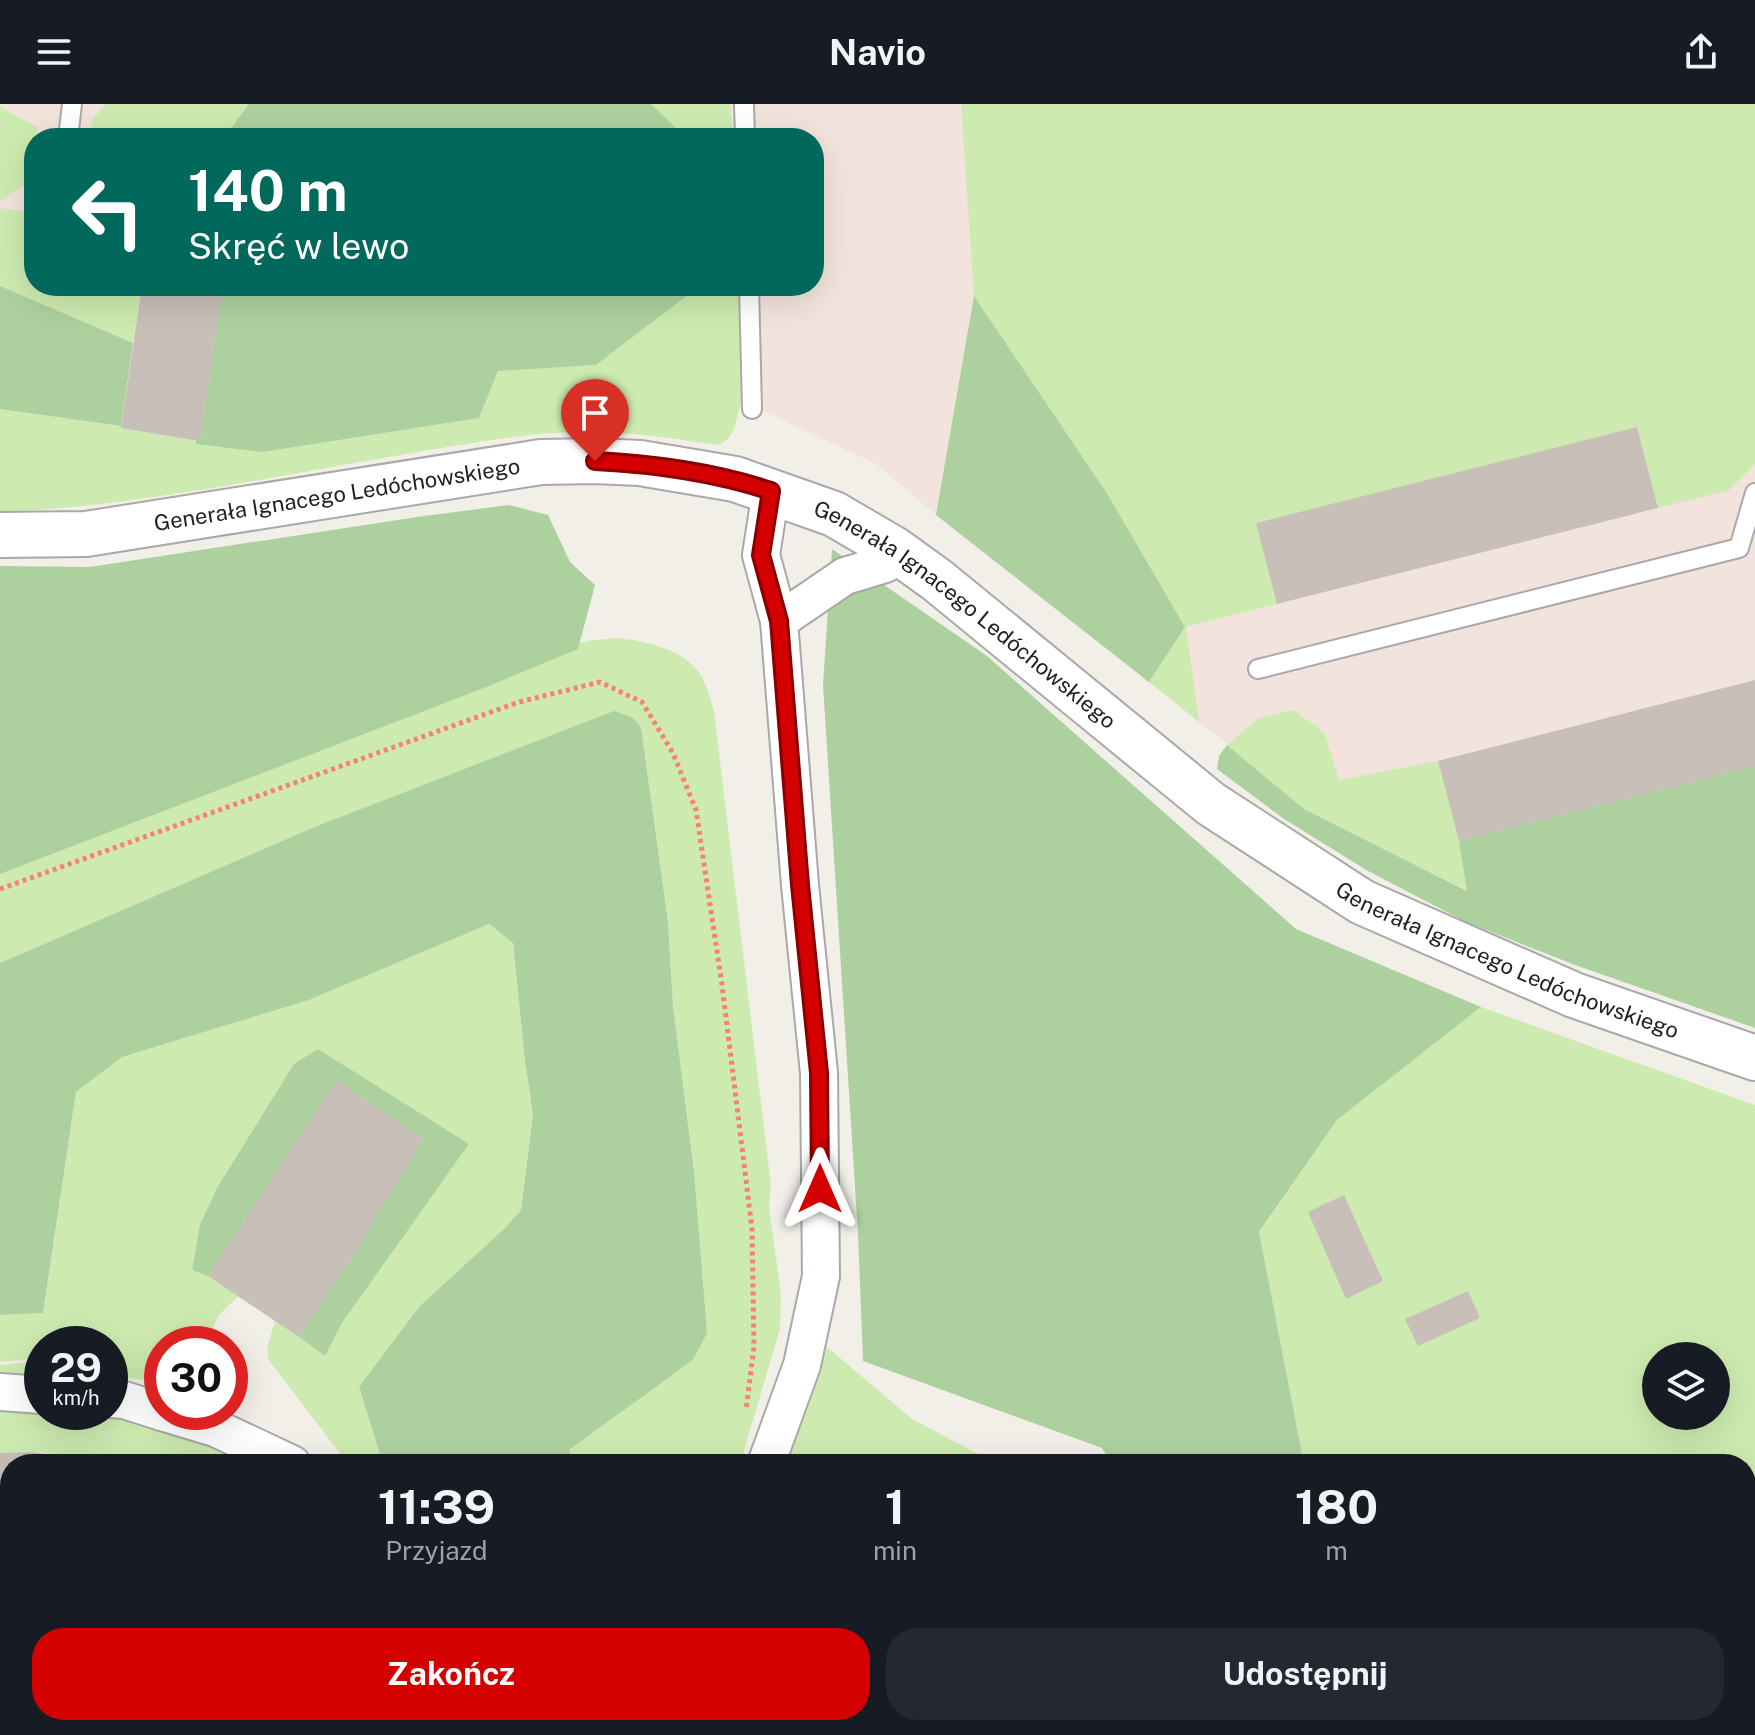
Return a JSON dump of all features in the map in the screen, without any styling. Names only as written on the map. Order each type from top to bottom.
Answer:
[{"type":"street","name":"Generała Ignacego Ledóchowskiego","points":[[0,535],[86,534],[541,462],[640,463],[735,479],[834,514],[894,549],[937,580],[1211,804],[1362,902],[1574,995],[1755,1058]]},
{"type":"street","points":[[770,1454],[802,1365],[821,1276],[819,1073],[779,621],[761,555],[771,491]]},
{"type":"street","points":[[779,621],[845,576],[885,564],[894,549]]},
{"type":"street","points":[[0,1392],[24,1394]]},
{"type":"street","points":[[219,1430],[271,1454]]},
{"type":"lane","points":[[69,128],[72,104]]},
{"type":"lane","points":[[744,104],[745,128]]},
{"type":"lane","points":[[749,296],[752,409]]},
{"type":"lane","points":[[1258,669],[1739,548],[1755,493]]},
{"type":"path","points":[[0,889],[519,702],[600,682],[642,702],[673,753],[696,810],[722,985],[752,1229],[754,1347],[744,1422]]},
{"type":"shaded area","points":[[0,104],[1755,104],[1755,820],[1468,891],[1304,809],[876,464],[765,412],[740,406],[263,452],[120,426],[0,409]]},
{"type":"green space","points":[[106,104],[251,104],[232,128],[92,128],[93,119]]},
{"type":"green space","points":[[249,104],[651,104],[676,128],[231,128]]},
{"type":"green space","points":[[651,104],[730,104],[732,128],[676,128]]},
{"type":"green space","points":[[961,104],[1755,104],[1755,464],[1729,490],[1658,508],[1637,427],[1257,523],[1277,604],[1186,627],[1199,722],[1149,682],[1185,627],[1108,495],[974,296]]},
{"type":"green space","points":[[0,107],[37,128],[24,128],[24,184],[0,202]]},
{"type":"green space","points":[[0,208],[24,212],[24,296],[140,296],[133,343],[0,286]]},
{"type":"green space","points":[[0,286],[133,343],[121,426],[0,409]]},
{"type":"green space","points":[[222,296],[687,296],[596,365],[498,371],[479,418],[263,452],[196,444],[196,440],[200,440]]},
{"type":"green space","points":[[687,296],[740,296],[740,406],[734,429],[728,439],[719,445],[626,433],[547,433],[149,498],[0,512],[0,409],[121,426],[196,440],[196,443],[263,452],[479,418],[498,371],[596,365]]},
{"type":"green space","points":[[974,296],[1108,495],[1185,627],[1149,682],[936,515]]},
{"type":"green space","points":[[509,505],[548,515],[570,562],[595,585],[578,649],[0,874],[0,566],[90,567]]},
{"type":"green space","points":[[832,549],[987,656],[1296,929],[1481,1007],[1337,1120],[1259,1232],[1302,1454],[1106,1454],[1102,1448],[863,1361],[858,1234],[823,685]]},
{"type":"green space","points":[[616,638],[637,641],[660,646],[680,656],[703,679],[714,711],[781,1294],[780,1329],[743,1454],[571,1454],[569,1450],[693,1360],[668,922],[641,727],[632,717],[613,712],[312,828],[0,963],[0,840],[587,641]]},
{"type":"green space","points":[[1293,710],[1324,732],[1339,780],[1438,761],[1459,841],[1468,891],[1304,809],[1227,745],[1258,718]]},
{"type":"green space","points":[[614,711],[632,717],[641,727],[668,922],[673,1007],[694,1173],[707,1333],[693,1360],[569,1450],[571,1454],[380,1454],[359,1387],[420,1306],[521,1210],[533,1115],[513,943],[489,924],[309,1000],[122,1057],[76,1092],[43,1313],[0,1315],[0,963],[312,828]]},
{"type":"green space","points":[[1227,745],[1304,809],[1467,891],[1459,841],[1755,766],[1755,1028],[1575,965],[1466,922],[1368,871],[1284,819],[1217,769],[1219,756]]},
{"type":"green space","points":[[489,924],[513,943],[533,1116],[521,1210],[359,1387],[380,1454],[340,1454],[268,1359],[267,1348],[275,1321],[238,1296],[218,1316],[214,1326],[144,1326],[144,1380],[128,1378],[128,1326],[24,1326],[24,1360],[0,1362],[0,1315],[43,1313],[76,1092],[122,1057],[309,1000]],"holes":[[[317,1049],[468,1145],[342,1323],[324,1355],[299,1337],[356,1251],[423,1139],[336,1080]]]},
{"type":"green space","points":[[1481,1007],[1755,1105],[1755,1454],[1302,1454],[1259,1233],[1337,1120]]},
{"type":"green space","points":[[318,1049],[469,1144],[342,1323],[325,1356],[299,1337],[356,1251],[423,1139],[336,1080],[208,1276],[192,1270],[200,1225],[217,1188],[294,1064]]},
{"type":"green space","points":[[827,1347],[912,1419],[978,1454],[790,1454]]},
{"type":"green space","points":[[24,1363],[24,1376],[0,1376],[0,1365]]},
{"type":"green space","points":[[0,1401],[24,1407],[24,1430],[128,1430],[128,1411],[144,1417],[144,1430],[174,1430],[230,1454],[53,1454],[0,1453]]},
{"type":"building","points":[[141,296],[222,296],[200,441],[121,428]]},
{"type":"building","points":[[1637,427],[1658,508],[1277,604],[1256,523]]},
{"type":"building","points":[[1755,680],[1755,766],[1459,841],[1438,761]]},
{"type":"building","points":[[336,1080],[423,1139],[356,1251],[299,1337],[208,1276]]},
{"type":"building","points":[[1344,1195],[1383,1281],[1346,1299],[1308,1212]]},
{"type":"building","points":[[1468,1291],[1480,1318],[1418,1346],[1405,1319]]},
{"type":"building","points":[[31,1452],[48,1454],[0,1454]]},
{"type":"route","points":[[595,461],[681,469],[735,479],[771,491],[761,555],[779,621],[819,1073],[820,1189]]}]
